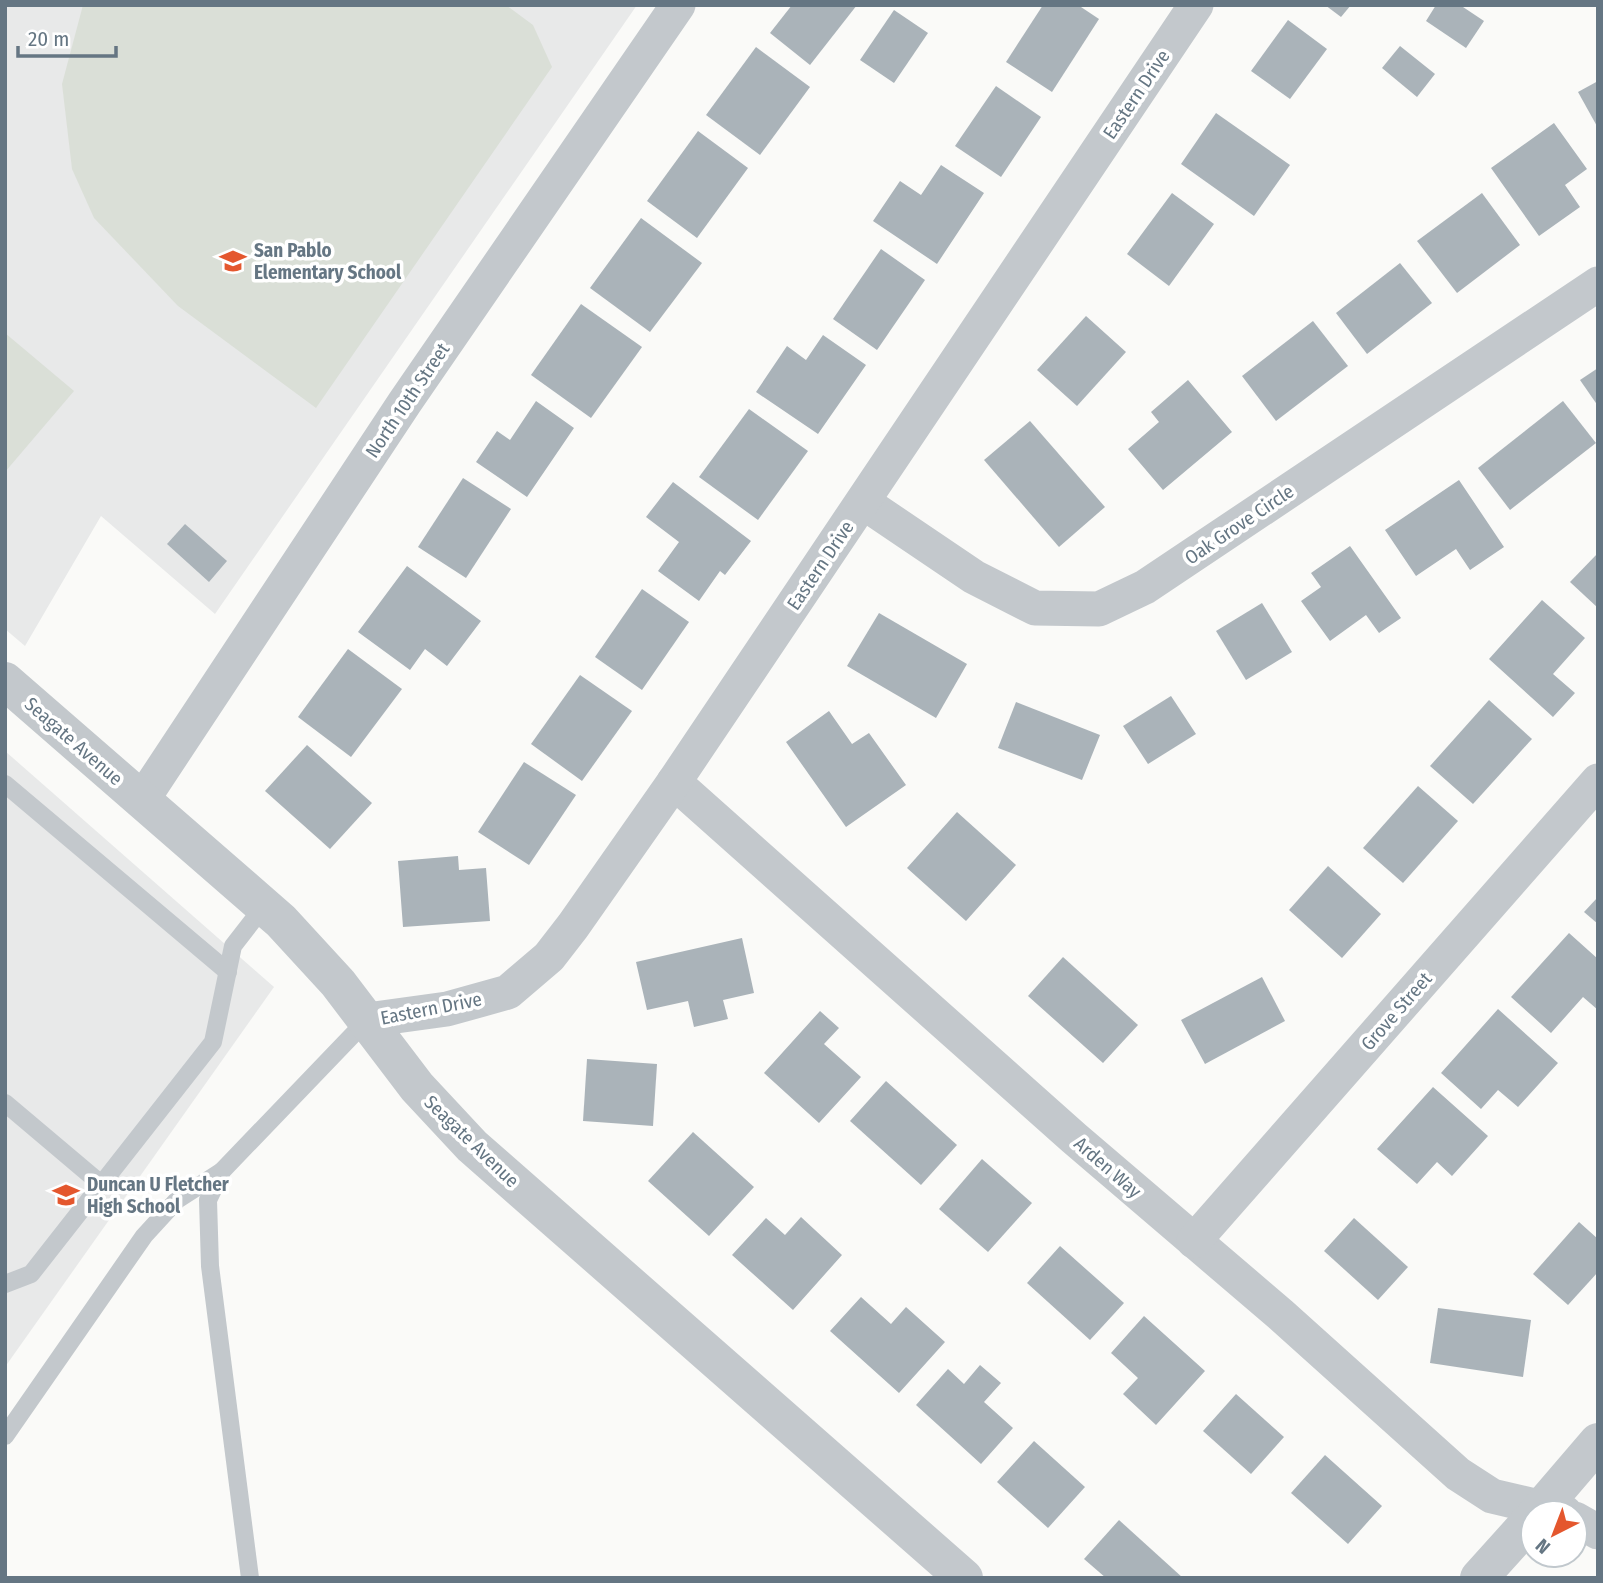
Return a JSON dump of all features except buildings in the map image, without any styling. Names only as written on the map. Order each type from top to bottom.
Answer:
[{"type":"street","name":"North 10th Street","points":[[142,800],[405,402],[678,5]]},
{"type":"street","name":"Eastern Drive","points":[[367,1020],[446,1009],[508,992],[549,957],[674,782],[1196,5]]},
{"type":"street","name":"Oak Grove Circle","points":[[863,502],[974,577],[1035,608],[1099,609],[1145,587],[1598,284]]},
{"type":"street","name":"Seagate Avenue","points":[[5,681],[281,921],[338,983],[417,1087],[472,1146],[964,1578]]},
{"type":"street","name":"Grove Street","points":[[1194,1241],[1598,781]]},
{"type":"street","name":"Arden Way","points":[[674,782],[1074,1138],[1280,1314],[1458,1474],[1492,1496],[1519,1504]]},
{"type":"street","points":[[1560,1499],[1598,1443]]},
{"type":"street","points":[[1479,1578],[1519,1542]]},
{"type":"lane","points":[[5,784],[228,972]]},
{"type":"lane","points":[[5,1284],[31,1274],[213,1042],[233,946],[264,906]]},
{"type":"lane","points":[[5,1436],[144,1236],[177,1200],[222,1171],[367,1020]]},
{"type":"lane","points":[[5,1103],[101,1184]]},
{"type":"lane","points":[[222,1171],[208,1200],[210,1266],[250,1578]]},
{"type":"shaded area","name":"San Pablo Elementary School","points":[[5,5],[637,5],[215,614],[101,516],[25,646],[5,629]]},
{"type":"shaded area","points":[[83,5],[506,5],[533,25],[552,67],[316,408],[178,306],[94,218],[72,169],[62,84]]},
{"type":"shaded area","points":[[5,333],[74,391],[5,472]]},
{"type":"shaded area","name":"Duncan U Fletcher High School","points":[[5,751],[274,987],[5,1367]]},
{"type":"place","name":"San Pablo Elementary School","points":[[233,261]]},
{"type":"place","name":"Duncan U Fletcher High School","points":[[66,1195]]}]
